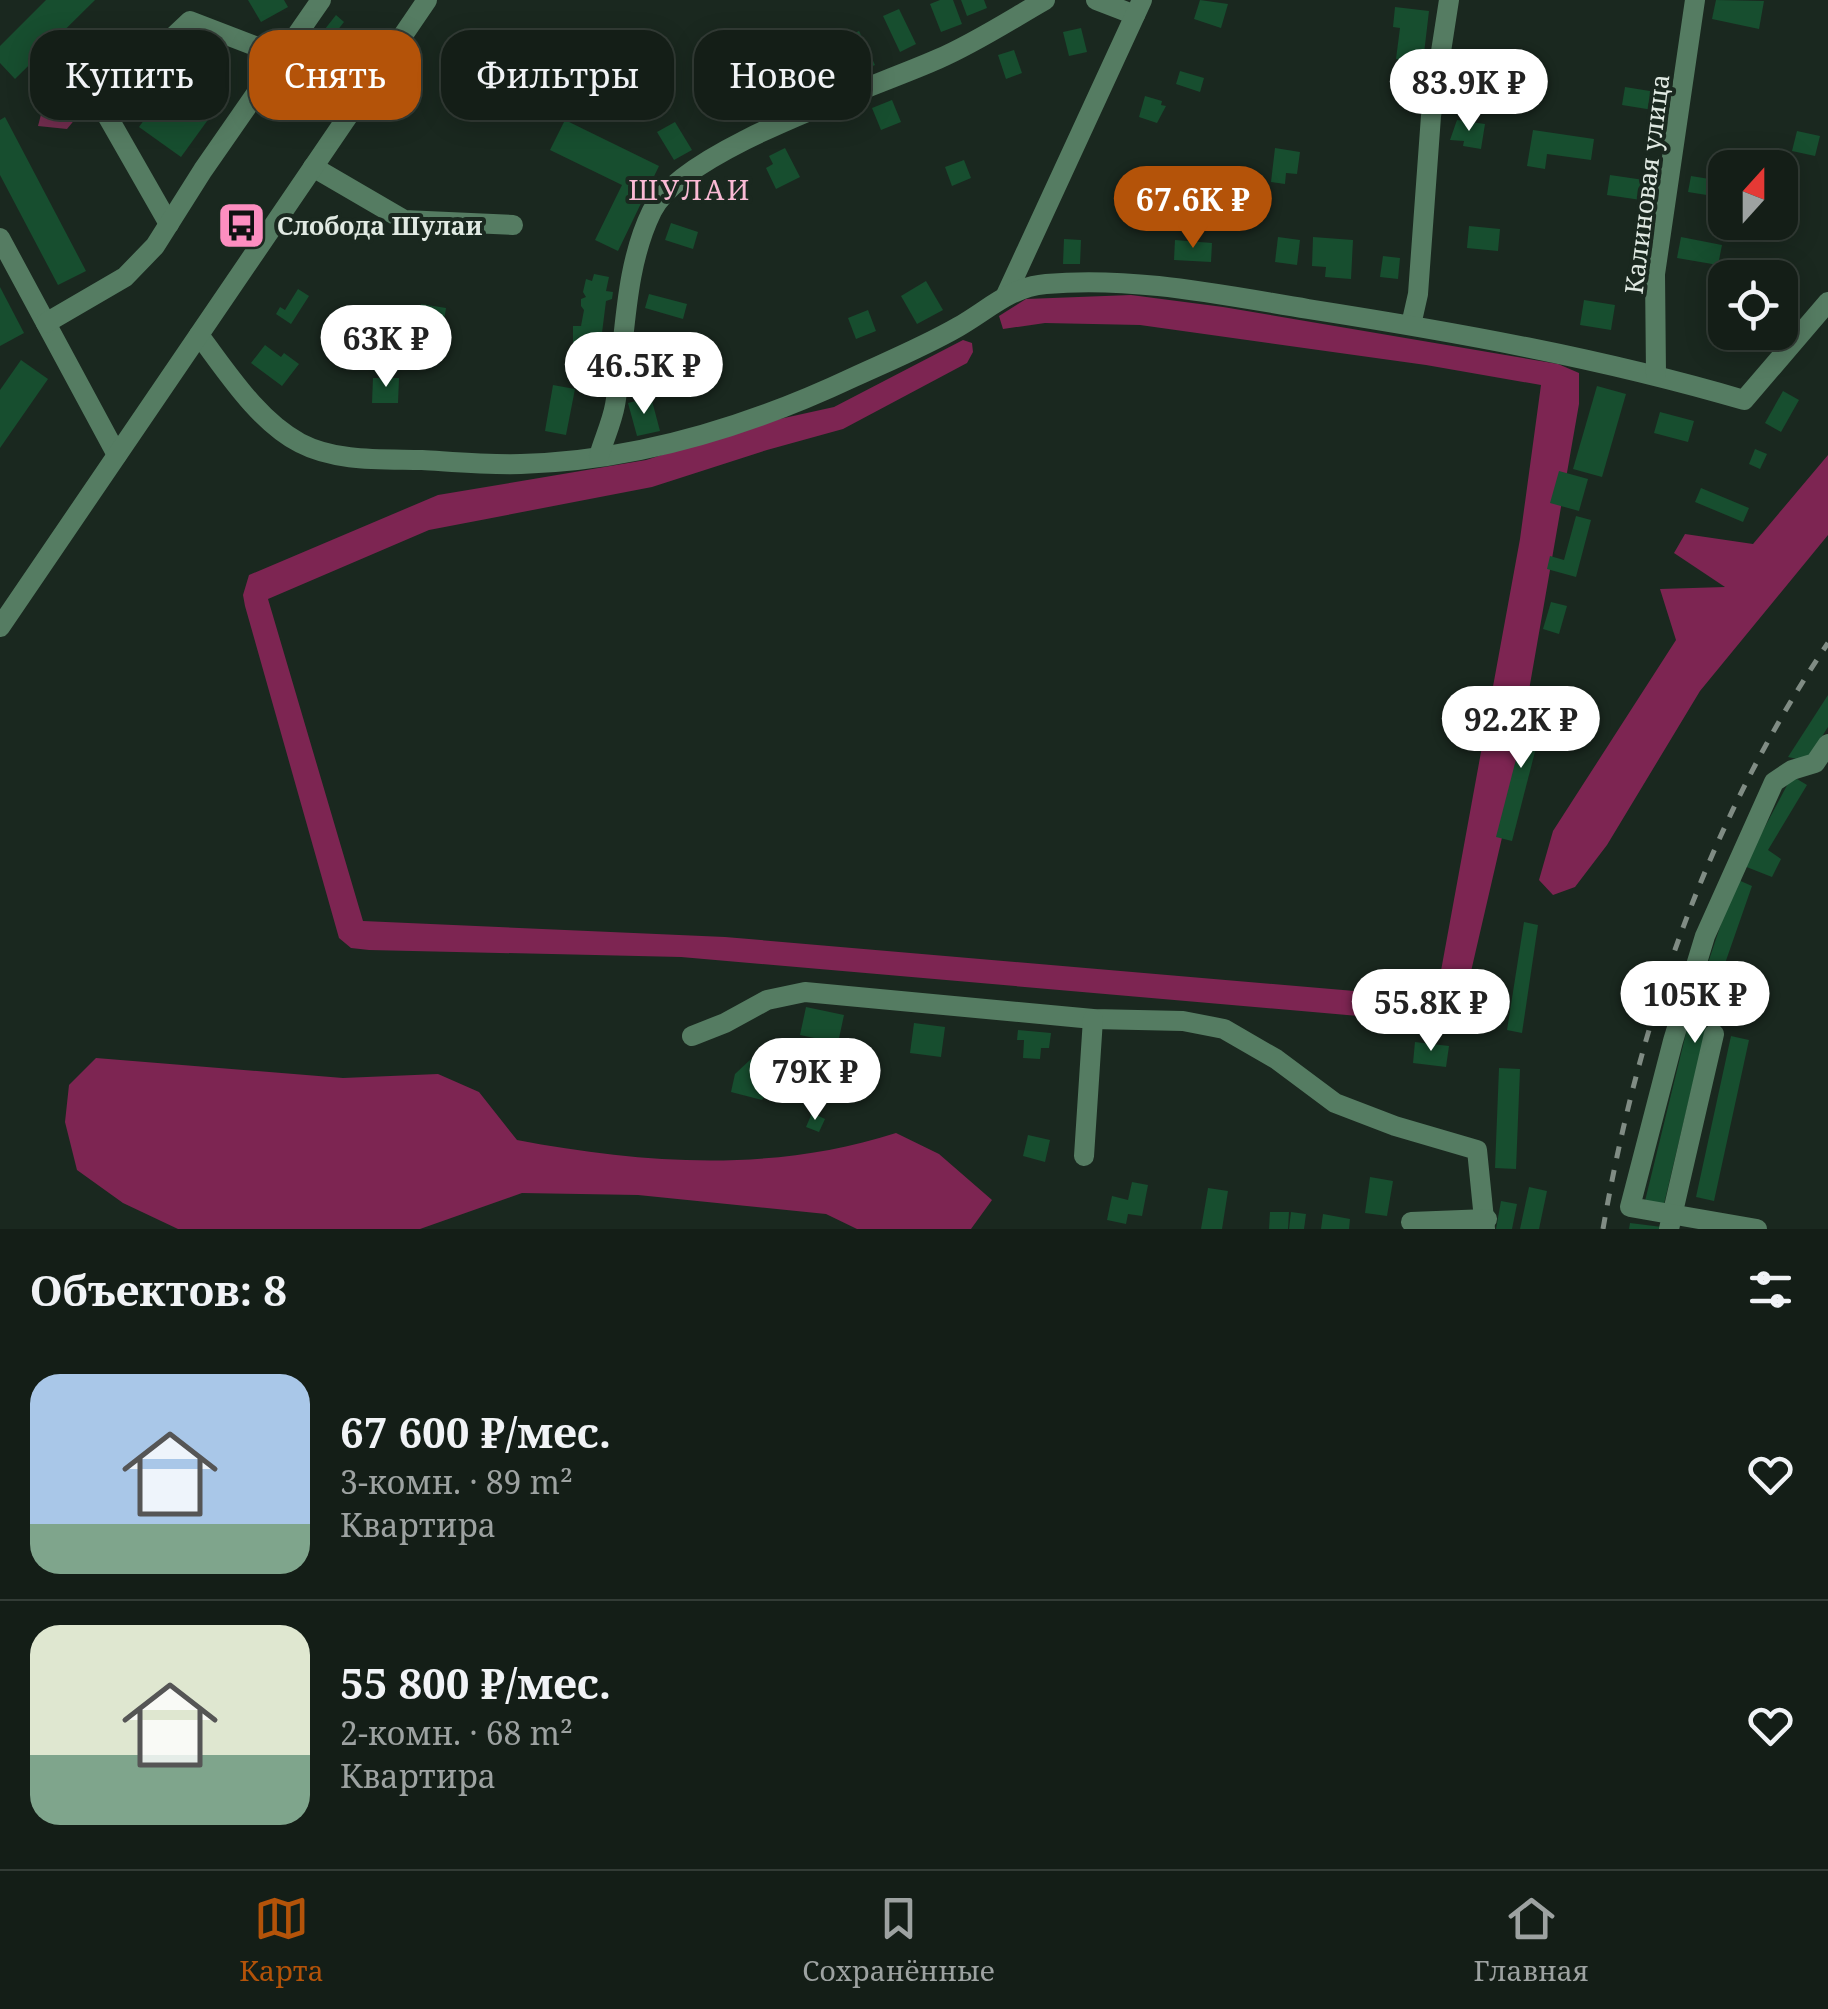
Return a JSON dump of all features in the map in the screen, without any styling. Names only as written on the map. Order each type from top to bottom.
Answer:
[{"type":"street","points":[[300,30],[320,0]]},
{"type":"street","points":[[0,627],[427,0]]},
{"type":"street","points":[[599,456],[614,408],[627,304],[641,242],[652,212],[672,184],[768,128],[941,58],[1045,0]]},
{"type":"street","points":[[1006,295],[1139,8],[1096,0]]},
{"type":"street","points":[[1411,325],[1418,294],[1432,116],[1449,0]]},
{"type":"street","name":"Калиновая улица","points":[[1656,374],[1655,274],[1695,0]]},
{"type":"street","points":[[169,224],[101,105],[190,21],[249,43]]},
{"type":"street","points":[[46,323],[124,277],[156,246],[249,105]]},
{"type":"street","points":[[312,167],[404,220],[513,225]]},
{"type":"street","points":[[0,238],[117,455]]},
{"type":"street","points":[[199,335],[267,418],[302,444],[361,458],[522,464],[648,450],[749,420],[847,380],[959,327],[1023,287],[1042,284],[1083,281],[1196,290],[1411,325],[1656,374],[1744,400],[1828,302]]},
{"type":"street","points":[[1757,1229],[1670,1221],[1630,1207],[1673,1041],[1706,936],[1774,782],[1792,770],[1815,763],[1828,744]]},
{"type":"street","points":[[692,1036],[767,1000],[805,992],[1093,1019],[1182,1022],[1224,1030],[1276,1059],[1335,1103],[1395,1126],[1478,1150],[1486,1224],[1411,1222]]},
{"type":"street","points":[[1084,1156],[1093,1019]]},
{"type":"street","points":[[1670,1221],[1714,1034]]},
{"type":"shaded area","points":[[40,120],[74,120],[67,129],[38,126]]},
{"type":"shaded area","points":[[1131,295],[1558,364],[1579,373],[1579,404],[1507,816],[1460,1019],[1450,1024],[681,957],[369,950],[351,948],[339,938],[245,606],[243,595],[249,575],[438,495],[646,460],[766,422],[834,407],[963,340],[972,343],[973,352],[967,363],[843,429],[652,487],[429,530],[268,599],[363,921],[725,937],[1436,998],[1520,539],[1541,385],[1140,325],[1045,323],[1003,329],[999,316],[1026,299]]},
{"type":"shaded area","points":[[1828,455],[1828,535],[1700,691],[1607,845],[1575,887],[1553,895],[1539,880],[1553,831],[1676,640],[1660,589],[1725,587],[1674,553],[1685,534],[1753,544]]},
{"type":"shaded area","points":[[96,1058],[343,1078],[438,1074],[479,1092],[517,1140],[612,1155],[755,1159],[849,1146],[896,1133],[939,1154],[992,1200],[971,1229],[857,1229],[826,1214],[638,1195],[522,1193],[420,1229],[178,1229],[123,1203],[77,1170],[65,1122],[69,1085]]},
{"type":"building","points":[[46,0],[95,0],[65,30],[30,30],[30,64],[15,79],[0,63],[0,46]]},
{"type":"building","points":[[248,0],[284,0],[288,7],[261,22]]},
{"type":"building","points":[[953,0],[962,24],[941,32],[930,4]]},
{"type":"building","points":[[961,0],[984,0],[987,8],[967,16]]},
{"type":"building","points":[[1200,0],[1228,4],[1221,28],[1194,19]]},
{"type":"building","points":[[1716,0],[1764,1],[1759,29],[1712,19]]},
{"type":"building","points":[[1395,7],[1429,11],[1423,62],[1396,59],[1400,28],[1393,27]]},
{"type":"building","points":[[899,9],[916,44],[900,52],[883,16]]},
{"type":"building","points":[[336,15],[344,22],[338,30],[325,29]]},
{"type":"building","points":[[1081,28],[1087,52],[1069,56],[1063,32]]},
{"type":"building","points":[[1014,50],[1022,73],[1006,79],[998,55]]},
{"type":"building","points":[[1180,71],[1204,78],[1200,92],[1176,84]]},
{"type":"building","points":[[1625,87],[1656,92],[1653,110],[1622,105]]},
{"type":"building","points":[[1145,96],[1166,106],[1157,123],[1139,117]]},
{"type":"building","points":[[892,100],[901,122],[881,130],[872,108]]},
{"type":"building","points":[[5,117],[86,271],[58,285],[0,175],[0,120]]},
{"type":"building","points":[[144,120],[208,120],[181,157],[139,127]]},
{"type":"building","points":[[565,120],[659,166],[618,251],[595,240],[622,185],[550,150]]},
{"type":"building","points":[[1457,120],[1485,124],[1481,149],[1450,140]]},
{"type":"building","points":[[675,122],[692,150],[674,160],[657,132]]},
{"type":"building","points":[[1533,130],[1594,139],[1591,160],[1547,154],[1545,169],[1527,166]]},
{"type":"building","points":[[1797,131],[1820,136],[1815,156],[1792,150]]},
{"type":"building","points":[[785,148],[800,177],[776,189],[766,168],[773,164],[769,156]]},
{"type":"building","points":[[1275,148],[1300,152],[1297,174],[1286,173],[1285,184],[1271,182]]},
{"type":"building","points":[[964,160],[971,178],[952,186],[945,167]]},
{"type":"building","points":[[1610,175],[1644,180],[1641,200],[1607,195]]},
{"type":"building","points":[[1691,176],[1708,179],[1708,195],[1688,192]]},
{"type":"building","points":[[671,223],[698,232],[693,249],[665,240]]},
{"type":"building","points":[[1469,226],[1500,229],[1498,251],[1467,248]]},
{"type":"building","points":[[1278,237],[1300,240],[1297,265],[1275,262]]},
{"type":"building","points":[[1313,237],[1353,240],[1351,279],[1325,277],[1326,267],[1312,266]]},
{"type":"building","points":[[1681,237],[1722,245],[1719,260],[1708,260],[1708,263],[1677,258]]},
{"type":"building","points":[[1064,239],[1081,240],[1080,264],[1063,264]]},
{"type":"building","points":[[1175,240],[1212,243],[1211,262],[1174,260]]},
{"type":"building","points":[[1383,256],[1400,258],[1398,279],[1380,277]]},
{"type":"building","points":[[594,274],[609,277],[606,291],[613,292],[612,299],[606,301],[602,333],[608,338],[607,344],[597,350],[573,350],[573,326],[581,326],[586,279],[592,281]]},
{"type":"building","points":[[926,281],[943,310],[917,324],[901,296]]},
{"type":"building","points":[[0,287],[24,333],[0,346]]},
{"type":"building","points":[[298,289],[309,296],[291,324],[276,314],[280,307],[285,310]]},
{"type":"building","points":[[649,294],[687,304],[683,319],[645,308]]},
{"type":"building","points":[[1584,300],[1615,305],[1611,330],[1580,325]]},
{"type":"building","points":[[421,304],[446,308],[442,334],[417,331]]},
{"type":"building","points":[[868,310],[876,331],[856,339],[848,318]]},
{"type":"building","points":[[265,345],[299,364],[282,386],[251,363]]},
{"type":"building","points":[[637,355],[675,360],[673,377],[635,372]]},
{"type":"building","points":[[21,360],[48,379],[0,448],[0,390]]},
{"type":"building","points":[[373,378],[399,378],[398,403],[372,403]]},
{"type":"building","points":[[553,385],[575,389],[566,435],[545,431]]},
{"type":"building","points":[[1597,386],[1626,394],[1602,477],[1573,469]]},
{"type":"building","points":[[1783,391],[1799,400],[1781,432],[1765,423]]},
{"type":"building","points":[[651,397],[660,431],[637,436],[628,403]]},
{"type":"building","points":[[1660,412],[1694,421],[1688,442],[1654,433]]},
{"type":"building","points":[[1755,449],[1767,454],[1760,469],[1749,464]]},
{"type":"building","points":[[1559,471],[1588,479],[1579,511],[1550,503]]},
{"type":"building","points":[[1701,488],[1749,508],[1743,522],[1695,502]]},
{"type":"building","points":[[1576,516],[1591,520],[1576,577],[1547,569],[1550,556],[1564,560]]},
{"type":"building","points":[[1551,602],[1567,606],[1559,634],[1543,629]]},
{"type":"building","points":[[1828,695],[1828,727],[1806,761],[1788,757]]},
{"type":"building","points":[[1531,701],[1547,705],[1512,841],[1496,837]]},
{"type":"building","points":[[1792,776],[1807,785],[1768,850],[1781,859],[1772,877],[1744,866]]},
{"type":"building","points":[[1736,879],[1752,886],[1714,995],[1664,1204],[1645,1201],[1690,1017]]},
{"type":"building","points":[[1524,922],[1538,925],[1522,1033],[1507,1030]]},
{"type":"building","points":[[806,1007],[844,1015],[838,1043],[800,1035]]},
{"type":"building","points":[[914,1023],[945,1027],[941,1057],[910,1053]]},
{"type":"building","points":[[1018,1030],[1051,1033],[1049,1048],[1041,1048],[1040,1059],[1023,1058],[1024,1040],[1017,1040]]},
{"type":"building","points":[[1731,1036],[1749,1040],[1714,1201],[1696,1197]]},
{"type":"building","points":[[1415,1042],[1449,1046],[1446,1067],[1413,1063]]},
{"type":"building","points":[[751,1059],[776,1066],[770,1089],[762,1100],[731,1092],[735,1074]]},
{"type":"building","points":[[1499,1068],[1520,1069],[1516,1169],[1495,1168]]},
{"type":"building","points":[[812,1113],[825,1119],[819,1132],[806,1127]]},
{"type":"building","points":[[1028,1135],[1050,1140],[1045,1162],[1023,1156]]},
{"type":"building","points":[[1370,1177],[1393,1181],[1387,1216],[1365,1213]]},
{"type":"building","points":[[1132,1182],[1148,1185],[1142,1216],[1128,1214],[1126,1224],[1107,1220],[1112,1196],[1128,1200]]},
{"type":"building","points":[[1529,1187],[1547,1191],[1539,1229],[1520,1229]]},
{"type":"building","points":[[1208,1188],[1228,1191],[1222,1229],[1201,1229]]},
{"type":"building","points":[[1501,1201],[1517,1204],[1512,1229],[1496,1229]]},
{"type":"building","points":[[1270,1212],[1289,1212],[1288,1229],[1269,1229]]},
{"type":"building","points":[[1291,1212],[1306,1214],[1304,1229],[1289,1229]]},
{"type":"building","points":[[1323,1214],[1350,1219],[1349,1229],[1321,1229]]},
{"type":"building","points":[[1630,1223],[1662,1227],[1662,1229],[1629,1229]]},
{"type":"railway","points":[[1603,1229],[1637,1074],[1684,924],[1748,780],[1828,643]]},
{"type":"place","name":"Слобода Шулаи","points":[[242,225]]},
{"type":"district","name":"ШУЛАИ","points":[[690,189]]}]
